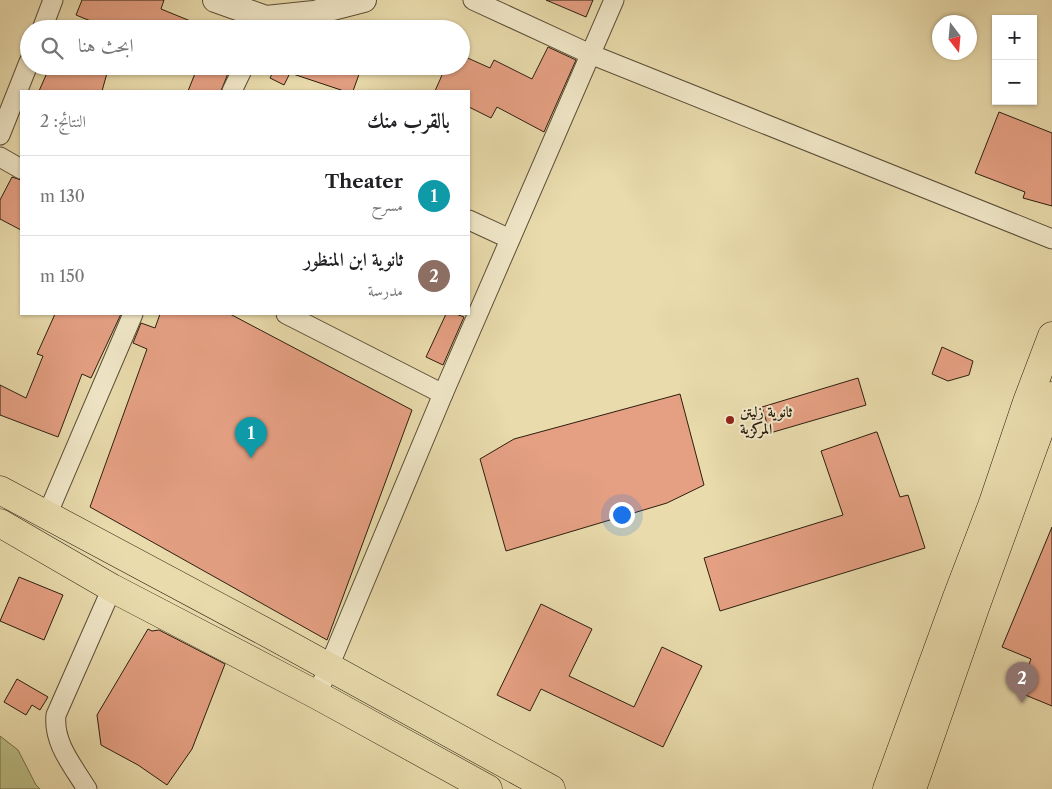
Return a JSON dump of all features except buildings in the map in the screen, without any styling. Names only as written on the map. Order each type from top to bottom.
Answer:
[{"type":"main road","points":[[887,789],[993,503],[1027,402],[1052,336]]},
{"type":"main road","points":[[912,789],[1052,396]]},
{"type":"main road","points":[[0,490],[551,789]]},
{"type":"main road","points":[[0,523],[112,588],[317,695],[488,789]]},
{"type":"street","points":[[45,20],[53,0]]},
{"type":"street","points":[[215,0],[257,20]]},
{"type":"street","points":[[272,20],[316,6],[364,0]]},
{"type":"street","points":[[473,0],[590,54],[1052,239]]},
{"type":"street","points":[[317,695],[443,394],[614,0]]},
{"type":"street","points":[[0,135],[24,75]]},
{"type":"street","points":[[232,90],[240,75]]},
{"type":"street","points":[[0,157],[20,168]]},
{"type":"street","points":[[470,220],[510,239]]},
{"type":"street","points":[[47,515],[132,315]]},
{"type":"street","points":[[288,315],[443,394]]},
{"type":"street","points":[[87,789],[58,742],[55,725],[56,715],[112,588]]},
{"type":"green space","points":[[0,736],[18,750],[36,785],[40,789],[0,789]]},
{"type":"place","name":"ثانوية زليتن المركزية","points":[[730,420]]},
{"type":"place","name":"Theater","points":[[251,458]]},
{"type":"place","name":"ثانوية ابن المنظور","points":[[1022,703]]}]
